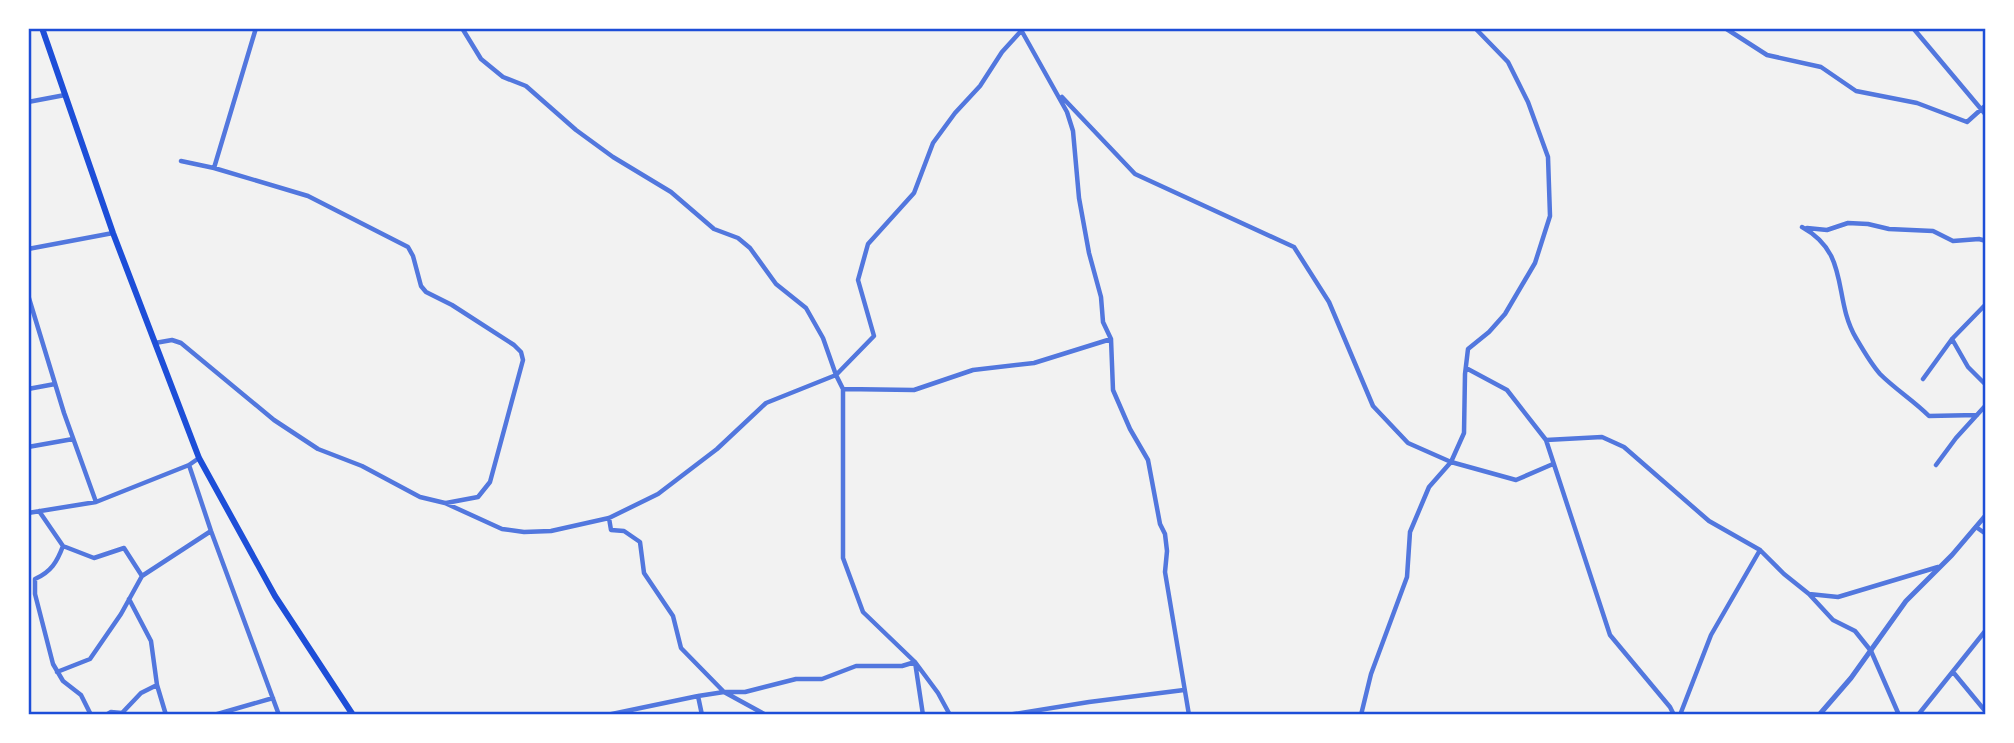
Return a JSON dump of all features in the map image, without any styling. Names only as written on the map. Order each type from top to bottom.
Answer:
[{"type":"main road","points":[[42,28],[113,233],[199,458],[275,596],[353,715]]},
{"type":"street","points":[[214,168],[256,28]]},
{"type":"street","points":[[462,28],[481,59],[503,77],[526,86],[576,130],[613,158],[671,192],[714,229],[738,238],[750,248],[776,284],[806,308],[823,338],[843,389],[843,558],[863,612],[915,662],[938,692],[950,715]]},
{"type":"street","points":[[1360,715],[1371,674],[1407,577],[1410,532],[1429,487],[1451,462],[1464,433],[1468,349],[1505,314],[1535,263],[1550,216],[1548,157],[1528,102],[1508,62],[1475,28]]},
{"type":"street","points":[[1725,28],[1767,55],[1821,68],[1856,91],[1917,103],[1967,122],[1984,113],[1986,105]]},
{"type":"street","points":[[1913,28],[1984,113]]},
{"type":"street","points":[[154,343],[172,340],[181,343],[274,420],[318,449],[362,466],[420,497],[445,503],[502,529],[524,532],[551,531],[609,518],[658,494],[717,449],[766,403],[836,375],[874,335],[858,280],[868,244],[914,193],[933,143],[955,113],[980,86],[1021,29],[1056,92],[1073,131],[1079,198],[1089,253],[1101,297],[1103,322],[1111,339],[1113,390],[1130,429],[1148,460],[1160,524],[1165,534],[1165,572],[1189,715]]},
{"type":"street","points":[[1056,92],[1135,174],[1294,247],[1329,302],[1373,405],[1408,443],[1451,462],[1516,480],[1553,464]]},
{"type":"street","points":[[28,102],[65,95]]},
{"type":"street","points":[[181,161],[308,196],[408,247],[414,256],[421,286],[426,292],[452,305],[521,352],[523,360],[490,482],[478,497],[445,503]]},
{"type":"street","points":[[1976,415],[1929,416],[1879,373],[1847,322],[1841,282],[1828,248],[1819,236],[1802,227],[1826,230],[1848,223],[1868,224],[1889,229],[1933,231],[1953,241],[1986,241]]},
{"type":"street","points":[[28,249],[113,233]]},
{"type":"street","points":[[28,295],[73,439],[96,502]]},
{"type":"street","points":[[1923,379],[1952,339],[1986,304]]},
{"type":"street","points":[[28,323],[36,322]]},
{"type":"street","points":[[843,389],[914,390],[973,370],[1034,363],[1111,339]]},
{"type":"street","points":[[1952,339],[1958,345],[1968,367],[1986,384]]},
{"type":"street","points":[[1466,368],[1507,390],[1546,440],[1610,635],[1674,715]]},
{"type":"street","points":[[28,389],[55,384]]},
{"type":"street","points":[[1936,465],[1986,405]]},
{"type":"street","points":[[1546,440],[1602,437],[1624,447],[1709,521],[1760,550],[1784,574],[1810,594],[1833,620],[1855,631],[1871,651],[1899,715]]},
{"type":"street","points":[[28,447],[73,439]]},
{"type":"street","points":[[28,513],[96,502],[189,465],[199,458]]},
{"type":"street","points":[[189,465],[279,715]]},
{"type":"street","points":[[40,511],[63,546],[94,558],[124,548],[142,576]]},
{"type":"street","points":[[1819,715],[1852,678],[1906,601],[1986,516]]},
{"type":"street","points":[[609,518],[611,530],[624,531],[640,542],[644,573],[673,616],[681,648],[724,692],[766,715]]},
{"type":"street","points":[[1976,527],[1986,534]]},
{"type":"street","points":[[57,672],[90,659],[121,614],[142,576],[211,531]]},
{"type":"street","points":[[28,579],[48,573],[58,560],[63,546]]},
{"type":"street","points":[[1680,715],[1711,635],[1760,550]]},
{"type":"street","points":[[1810,594],[1838,597],[1939,567]]},
{"type":"street","points":[[35,579],[35,594],[53,664],[63,681],[81,695],[90,715]]},
{"type":"street","points":[[129,598],[151,641],[157,685],[166,715]]},
{"type":"street","points":[[1918,715],[1986,630]]},
{"type":"street","points":[[607,715],[698,696],[745,692],[788,681],[821,679],[856,666],[902,666],[915,662]]},
{"type":"street","points":[[915,662],[923,715]]},
{"type":"street","points":[[1952,672],[1986,712]]},
{"type":"street","points":[[106,715],[111,712],[122,713],[131,702],[157,685]]},
{"type":"street","points":[[1008,715],[1184,690]]},
{"type":"street","points":[[698,696],[702,715]]},
{"type":"street","points":[[214,715],[273,698]]}]
